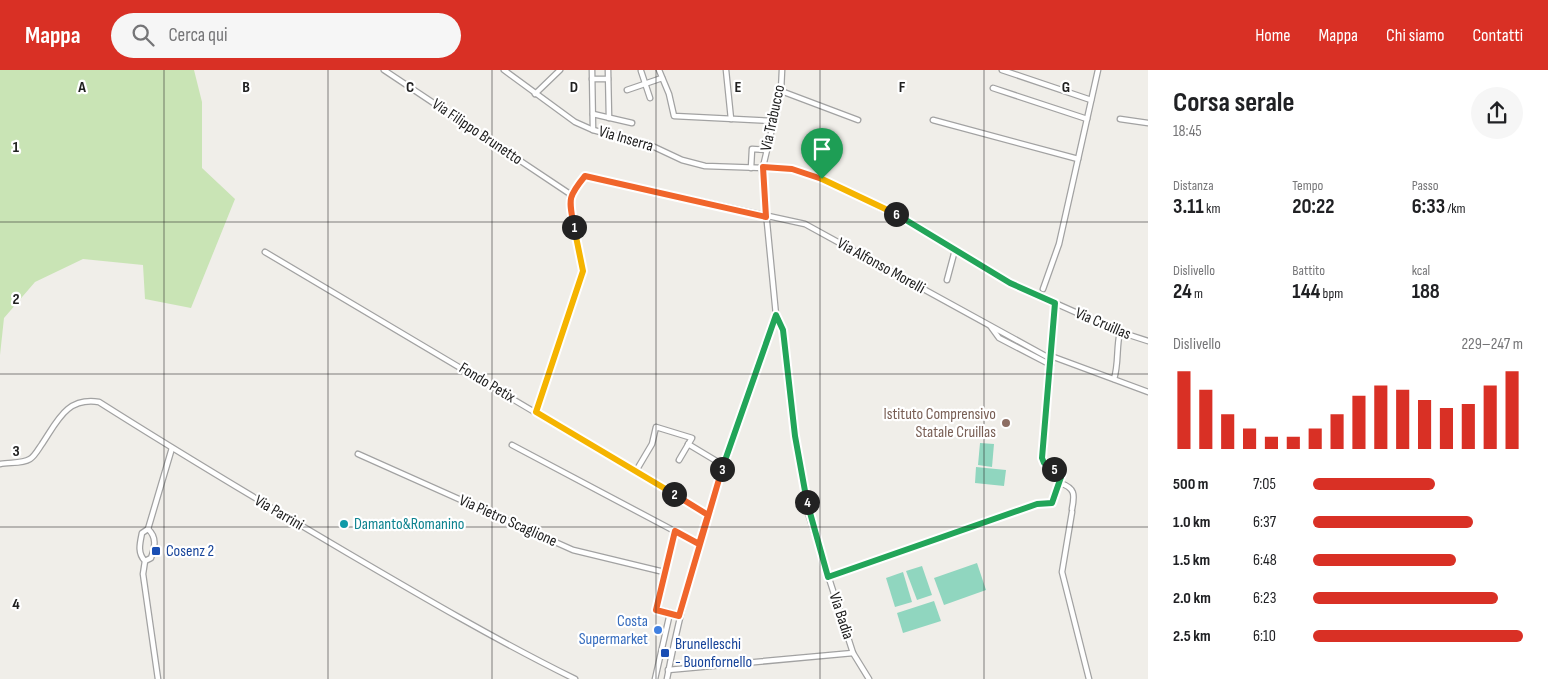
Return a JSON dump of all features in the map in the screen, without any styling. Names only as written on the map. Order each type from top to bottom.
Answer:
[{"type":"street","name":"Via Filippo Brunetto","points":[[384,70],[570,194]]},
{"type":"street","name":"Via Inserra","points":[[504,70],[575,122],[593,130],[650,145],[682,160],[705,166],[763,167]]},
{"type":"street","points":[[536,94],[560,70]]},
{"type":"street","points":[[592,70],[593,130]]},
{"type":"street","points":[[608,70],[609,118]]},
{"type":"street","points":[[658,70],[674,116],[773,121]]},
{"type":"street","points":[[726,70],[730,119]]},
{"type":"street","name":"Via Trabucco","points":[[776,315],[763,167],[781,91],[782,70]]},
{"type":"street","points":[[1002,70],[1091,100]]},
{"type":"street","points":[[1043,289],[1060,244],[1098,70]]},
{"type":"street","points":[[641,71],[650,98]]},
{"type":"street","points":[[627,90],[662,78]]},
{"type":"street","points":[[592,79],[608,79]]},
{"type":"street","points":[[994,88],[1087,119]]},
{"type":"street","points":[[781,91],[858,120]]},
{"type":"street","points":[[593,114],[632,123]]},
{"type":"street","points":[[1120,119],[1148,123]]},
{"type":"street","points":[[933,120],[1078,159]]},
{"type":"street","points":[[751,168],[752,149],[766,150]]},
{"type":"street","name":"Via Cruillas","points":[[763,167],[792,169],[822,179],[907,220],[1010,283],[1120,332],[1148,341]]},
{"type":"street","name":"Via Alfonso Morelli","points":[[570,194],[585,176],[766,217],[784,218],[804,224],[1051,360],[1114,379],[1148,392]]},
{"type":"street","points":[[536,412],[583,271],[570,205],[570,194]]},
{"type":"street","points":[[947,280],[955,250]]},
{"type":"street","name":"Fondo Petix","points":[[265,252],[708,515]]},
{"type":"street","points":[[828,577],[1021,509],[1037,504],[1052,503],[1062,474],[1044,463],[1042,458],[1055,303]]},
{"type":"street","points":[[667,679],[679,616],[699,544],[723,465],[776,315]]},
{"type":"street","name":"Via Badia","points":[[776,315],[783,330],[795,436],[809,516],[853,653],[869,679]]},
{"type":"street","points":[[1114,379],[1118,365],[1120,332]]},
{"type":"street","name":"Via Parrini","points":[[0,464],[23,462],[32,458],[62,415],[74,404],[86,400],[99,402],[172,448],[496,640],[575,679]]},
{"type":"street","points":[[636,471],[652,444],[656,427],[692,438],[679,460]]},
{"type":"street","points":[[688,444],[723,465]]},
{"type":"street","points":[[512,445],[699,544]]},
{"type":"street","points":[[158,679],[144,574],[145,561],[139,546],[142,533],[148,529],[172,448]]},
{"type":"street","name":"Via Pietro Scaglione","points":[[358,454],[573,550],[664,572]]},
{"type":"street","points":[[1060,482],[1070,486],[1073,490],[1072,510],[1062,572],[1089,679]]},
{"type":"street","points":[[145,561],[151,558],[155,547],[153,534],[148,529]]},
{"type":"street","points":[[675,531],[656,610],[679,616]]},
{"type":"street","points":[[655,679],[670,613]]},
{"type":"street","points":[[668,670],[853,653]]},
{"type":"green space","points":[[0,70],[194,70],[202,102],[202,168],[235,199],[191,308],[145,299],[143,265],[83,259],[35,282],[4,318],[0,355]]},
{"type":"green space","points":[[980,443],[994,444],[992,467],[978,465]]},
{"type":"green space","points":[[976,467],[1006,470],[1004,486],[975,483]]},
{"type":"green space","points":[[977,563],[986,590],[944,605],[934,578]]},
{"type":"green space","points":[[922,566],[932,595],[917,600],[906,571]]},
{"type":"green space","points":[[903,572],[912,602],[895,607],[886,578]]},
{"type":"green space","points":[[934,601],[941,621],[903,633],[897,613]]},
{"type":"place","name":"Istituto Comprensivo Statale Cruillas","points":[[1006,423]]},
{"type":"place","name":"Damanto&Romanino","points":[[344,524]]},
{"type":"place","name":"Cosenz 2","points":[[156,551]]},
{"type":"place","name":"Costa Supermarket","points":[[658,630]]},
{"type":"place","name":"Brunelleschi - Buonfornello","points":[[665,653]]},
{"type":"route","points":[[763,167],[792,169],[806,172],[822,179],[901,217],[1010,283],[1055,303],[1042,458],[1044,463],[1062,474],[1055,498],[1052,503],[1037,504],[828,577],[809,516],[795,436],[783,330],[776,315],[723,465],[679,616],[656,610],[675,531],[699,544],[708,515],[536,412],[583,271],[570,205],[570,194],[585,176],[766,217],[763,167]]}]
